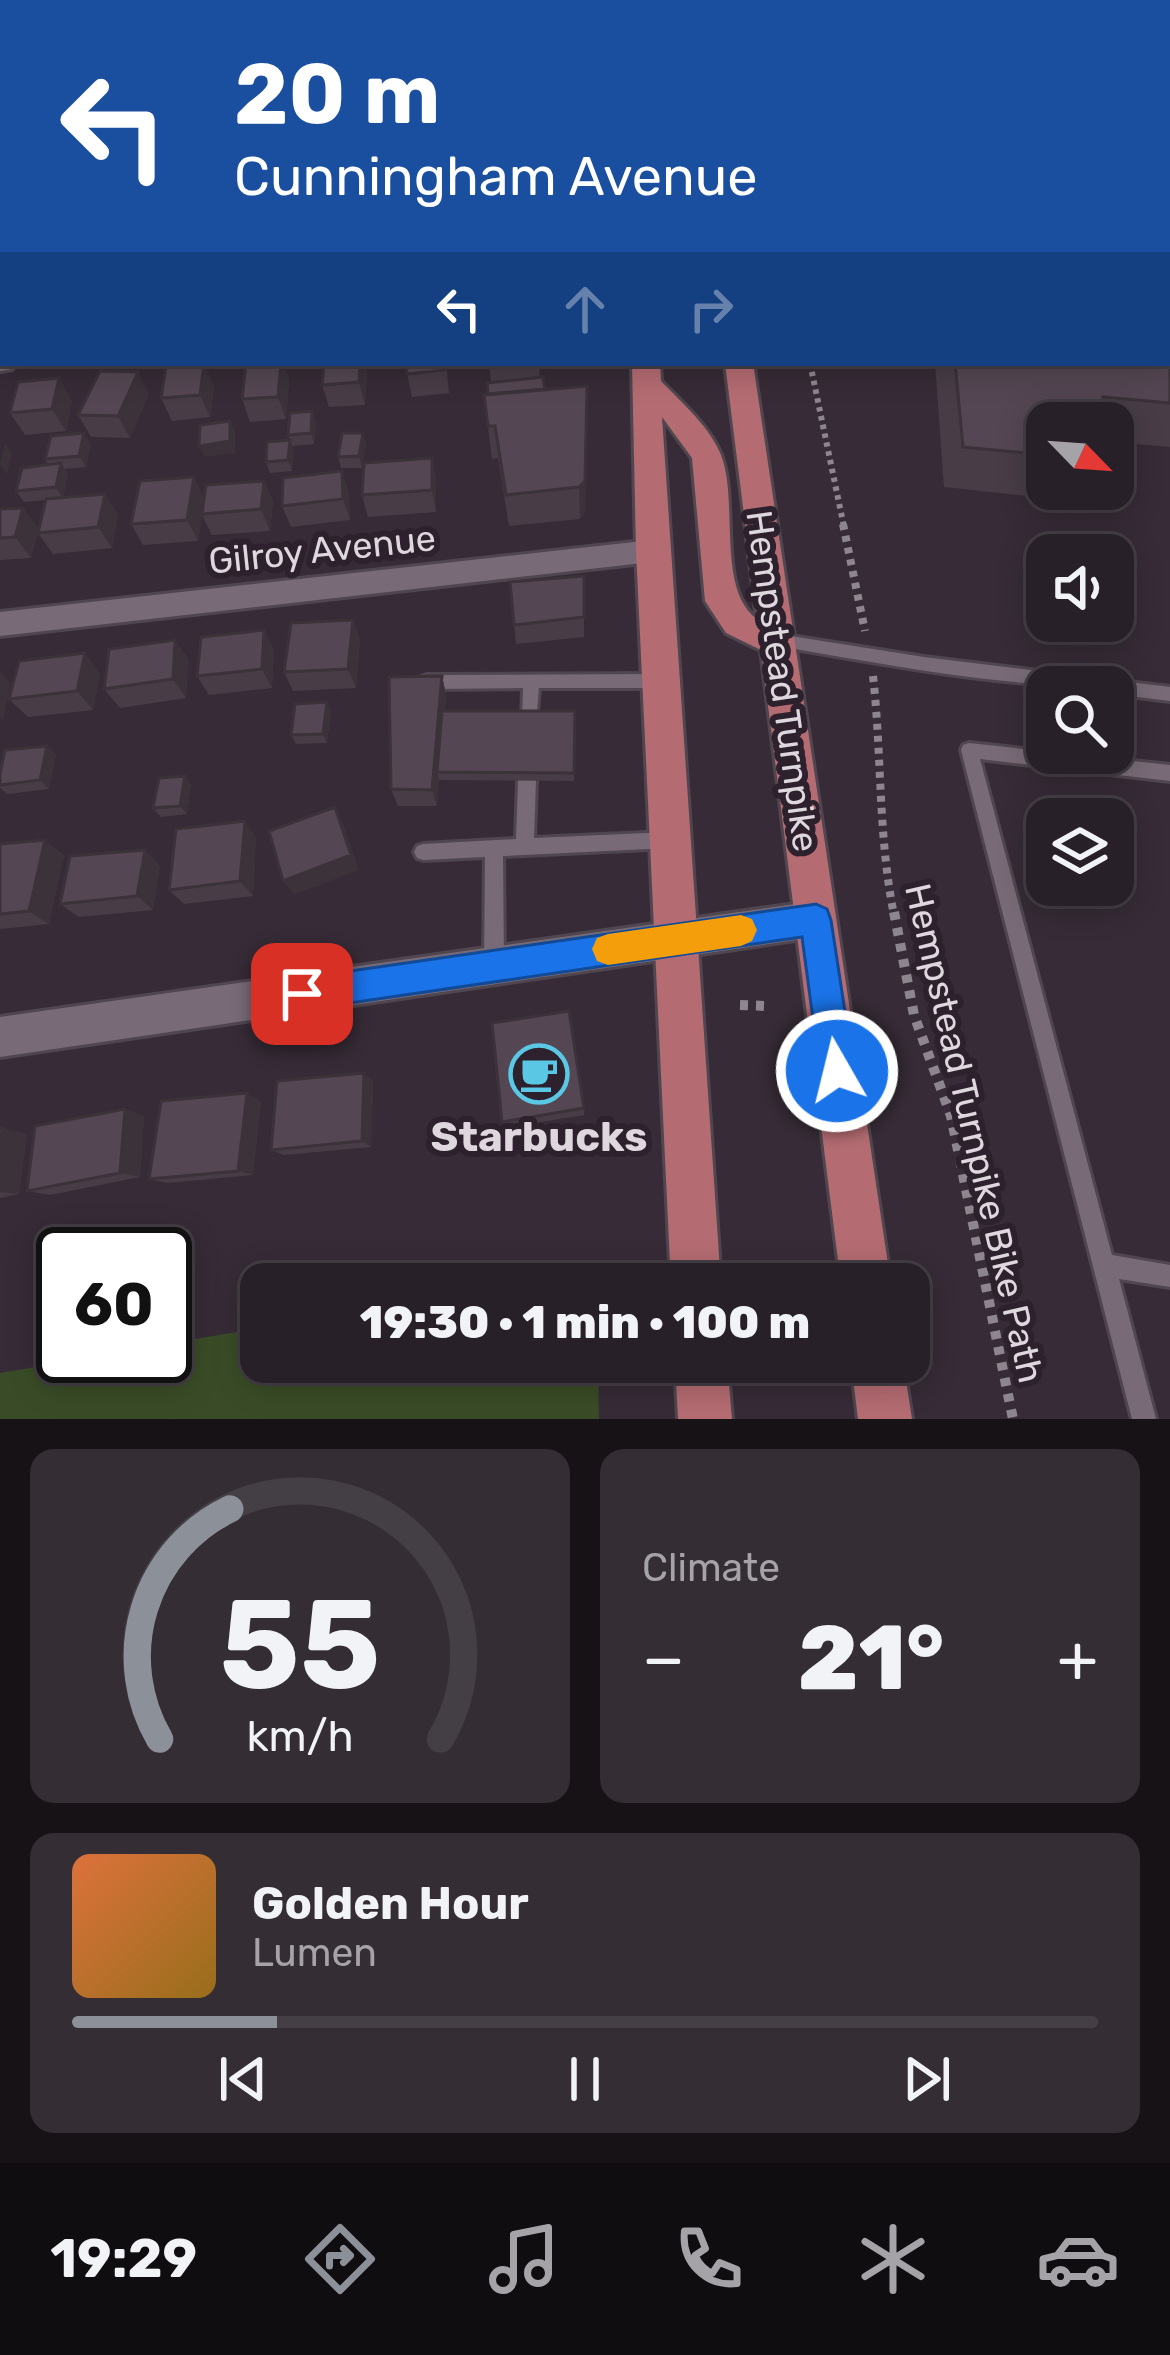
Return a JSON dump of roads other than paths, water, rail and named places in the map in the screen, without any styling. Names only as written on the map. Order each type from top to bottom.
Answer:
[{"type":"main road","name":"Hempstead Turnpike","points":[[739,366],[863,1263]]},
{"type":"main road","points":[[646,374],[707,458],[722,602],[728,615],[741,628],[778,640]]},
{"type":"main road","points":[[646,374],[652,551],[696,1263]]},
{"type":"main road","points":[[702,1383],[705,1419]]},
{"type":"main road","points":[[880,1383],[885,1419]]},
{"type":"street","name":"Gilroy Avenue","points":[[0,624],[652,551]]},
{"type":"street","points":[[0,1037],[816,920]]},
{"type":"lane","points":[[778,640],[1170,694]]},
{"type":"lane","points":[[428,682],[660,681]]},
{"type":"lane","points":[[530,720],[531,682]]},
{"type":"lane","points":[[1144,1419],[969,750],[1170,773]]},
{"type":"lane","points":[[525,848],[527,781]]},
{"type":"lane","points":[[423,852],[670,840]]},
{"type":"lane","points":[[494,849],[494,966]]},
{"type":"lane","points":[[1103,1265],[1170,1276]]},
{"type":"place","name":"Starbucks","points":[[539,1074]]}]
